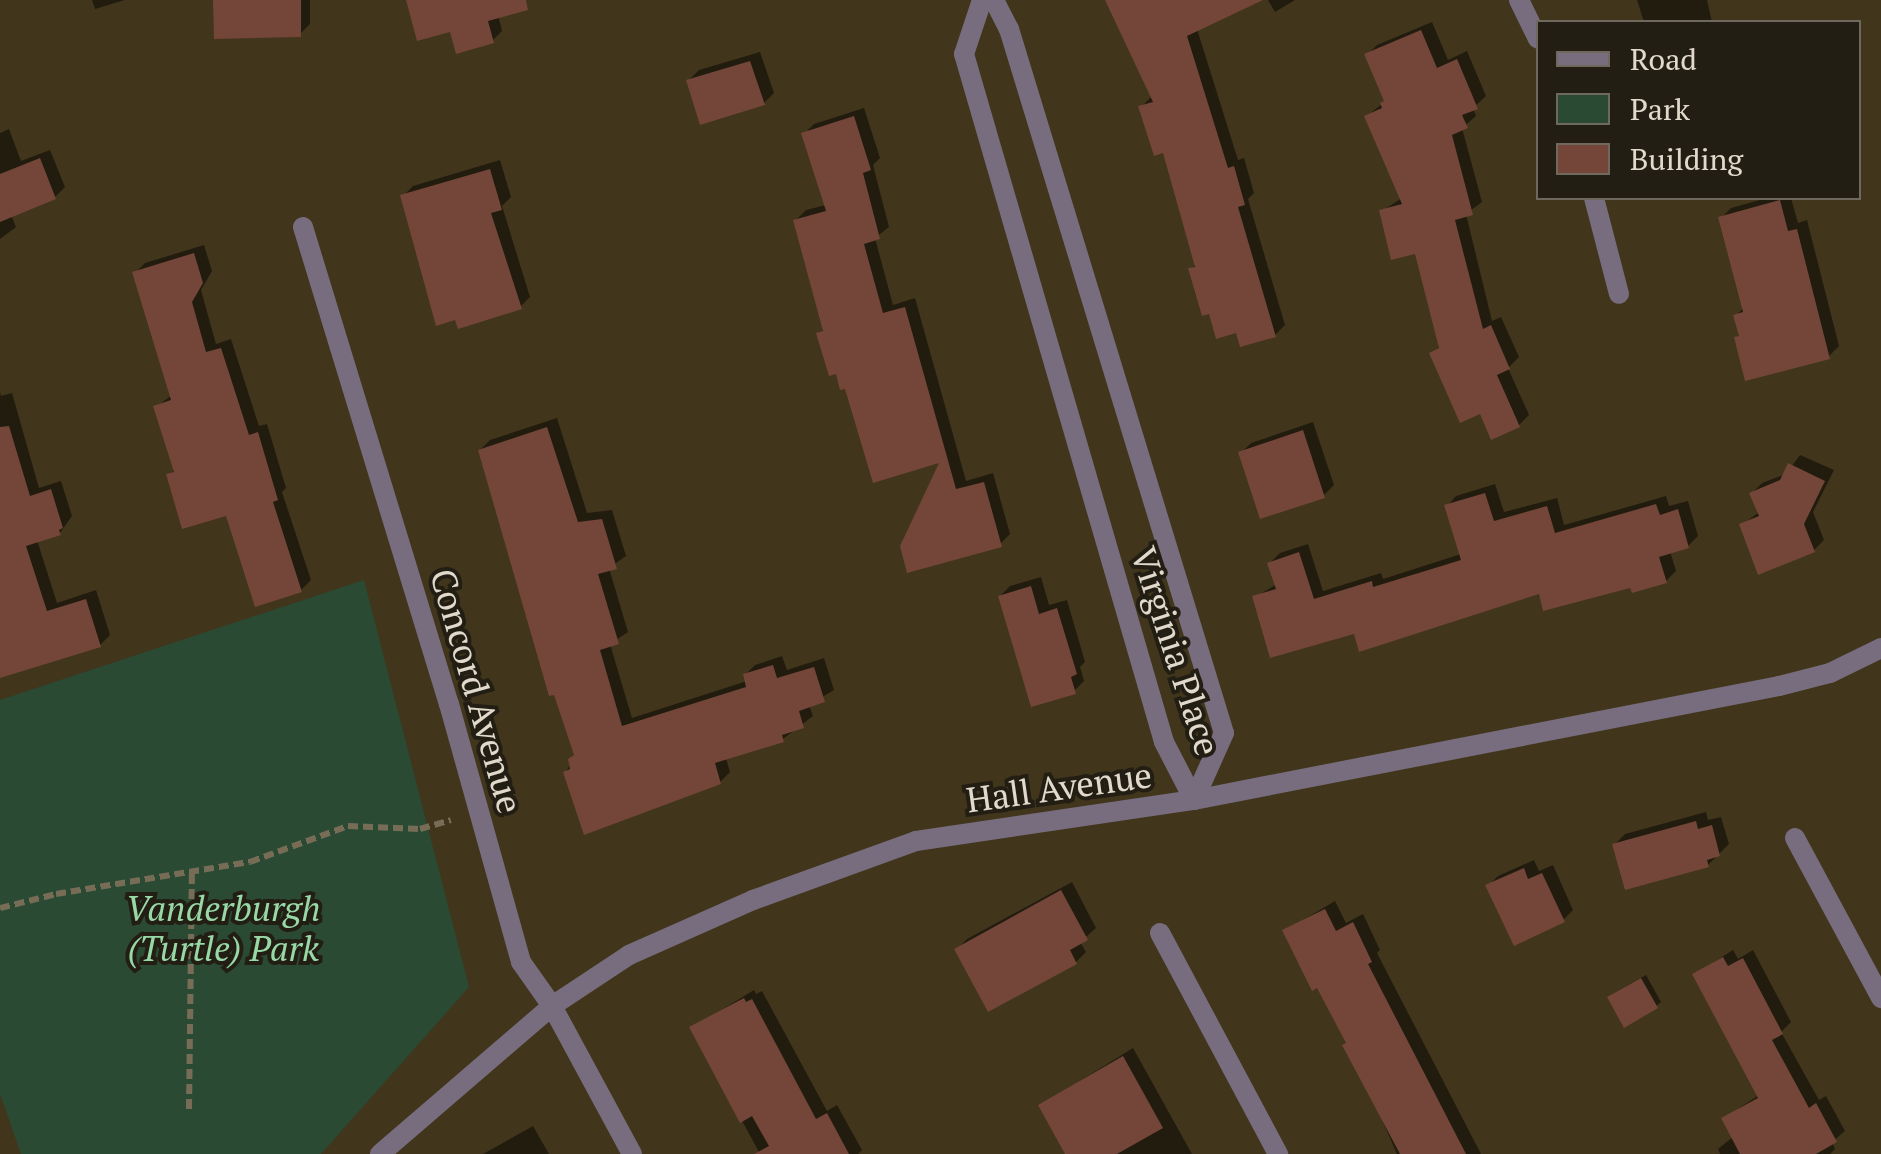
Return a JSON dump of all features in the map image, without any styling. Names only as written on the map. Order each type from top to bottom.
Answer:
[{"type":"street","name":"Virginia Place","points":[[982,0],[964,54],[1164,742],[1194,800]]},
{"type":"street","name":"Virginia Place","points":[[994,0],[1010,29],[1224,732],[1194,800]]},
{"type":"street","points":[[1519,0],[1536,35]]},
{"type":"street","points":[[1595,200],[1620,294]]},
{"type":"street","name":"Concord Avenue","points":[[303,227],[521,962],[552,1006],[632,1154]]},
{"type":"street","name":"Hall Avenue","points":[[380,1154],[552,1006],[629,955],[753,900],[916,841],[1194,800],[1779,686],[1830,673],[1881,648]]},
{"type":"street","points":[[1796,838],[1881,998]]},
{"type":"street","points":[[1160,933],[1278,1154]]},
{"type":"path","points":[[0,908],[280,854],[348,826],[420,829],[479,811]]},
{"type":"path","points":[[190,1109],[192,871]]},
{"type":"green space","name":"Vanderburgh (Turtle) Park","points":[[364,580],[469,987],[321,1154],[21,1154],[0,1094],[0,700]]},
{"type":"building","points":[[213,0],[301,0],[301,37],[214,39]]},
{"type":"building","points":[[406,0],[526,0],[528,10],[488,21],[494,43],[456,54],[450,32],[417,41]]},
{"type":"building","points":[[1105,0],[1263,0],[1187,36],[1228,168],[1234,166],[1245,205],[1238,207],[1276,337],[1240,347],[1236,333],[1216,339],[1209,314],[1202,316],[1188,268],[1195,267],[1163,153],[1154,156],[1138,106],[1153,102]]},
{"type":"building","points":[[1421,30],[1437,68],[1457,59],[1478,109],[1462,115],[1468,128],[1452,135],[1473,215],[1455,220],[1483,329],[1491,325],[1510,369],[1497,375],[1520,427],[1491,440],[1480,414],[1460,423],[1429,353],[1439,348],[1415,254],[1391,260],[1379,210],[1402,204],[1364,116],[1382,108],[1380,103],[1384,101],[1364,54]]},
{"type":"building","points":[[750,61],[765,105],[700,125],[686,80]]},
{"type":"building","points":[[854,116],[871,170],[863,173],[880,239],[864,244],[883,313],[905,307],[956,489],[984,482],[1002,547],[907,573],[900,546],[939,463],[873,483],[845,389],[840,390],[836,374],[829,376],[816,333],[823,331],[793,220],[826,211],[801,133]]},
{"type":"building","points":[[40,158],[56,199],[0,222],[0,174]]},
{"type":"building","points":[[490,169],[502,210],[491,213],[522,309],[458,329],[455,320],[436,326],[400,195]]},
{"type":"building","points":[[1780,200],[1788,231],[1797,229],[1830,359],[1745,381],[1733,315],[1743,312],[1718,217]]},
{"type":"building","points":[[194,253],[203,283],[192,302],[206,352],[221,348],[249,435],[258,432],[278,500],[273,502],[302,592],[255,607],[226,516],[182,529],[166,474],[174,472],[153,406],[171,400],[132,272]]},
{"type":"building","points":[[9,426],[30,496],[51,489],[63,528],[59,530],[61,535],[26,546],[47,611],[86,599],[101,647],[0,678],[0,427]]},
{"type":"building","points":[[547,427],[578,522],[602,519],[617,569],[598,574],[619,644],[600,650],[622,726],[746,687],[743,674],[773,665],[777,678],[814,667],[825,702],[799,711],[804,728],[782,735],[784,742],[715,763],[721,784],[584,835],[563,772],[570,769],[568,759],[574,755],[554,695],[549,696],[478,450]]},
{"type":"building","points":[[1303,430],[1325,498],[1260,519],[1238,452]]},
{"type":"building","points":[[1788,463],[1825,481],[1804,524],[1815,552],[1758,575],[1739,524],[1759,516],[1749,493],[1780,480]]},
{"type":"building","points":[[1485,493],[1494,521],[1547,506],[1555,533],[1656,504],[1660,515],[1678,509],[1689,548],[1659,557],[1667,583],[1632,593],[1630,588],[1543,611],[1539,594],[1359,652],[1354,634],[1270,658],[1252,596],[1276,589],[1267,563],[1299,552],[1314,599],[1372,581],[1373,587],[1461,560],[1444,505]]},
{"type":"building","points":[[1031,586],[1039,614],[1057,608],[1077,674],[1071,677],[1076,694],[1031,707],[998,596]]},
{"type":"building","points":[[1696,821],[1698,829],[1712,825],[1720,856],[1707,860],[1709,867],[1625,890],[1612,844]]},
{"type":"building","points":[[1524,868],[1528,879],[1542,873],[1565,922],[1514,946],[1485,885]]},
{"type":"building","points":[[1061,890],[1088,940],[1070,950],[1077,964],[988,1012],[954,949]]},
{"type":"building","points":[[1325,909],[1336,931],[1353,922],[1372,962],[1368,964],[1466,1154],[1400,1154],[1342,1045],[1346,1043],[1317,988],[1312,991],[1282,930]]},
{"type":"building","points":[[1723,957],[1728,966],[1743,958],[1783,1034],[1772,1040],[1809,1108],[1816,1103],[1837,1142],[1816,1154],[1740,1154],[1721,1118],[1758,1098],[1692,974]]},
{"type":"building","points":[[1641,978],[1658,1008],[1624,1028],[1607,997]]},
{"type":"building","points":[[744,998],[746,1002],[752,999],[816,1119],[827,1113],[849,1154],[754,1154],[769,1146],[752,1116],[740,1123],[689,1027]]},
{"type":"building","points":[[1123,1056],[1163,1128],[1117,1154],[1065,1154],[1038,1105]]}]
